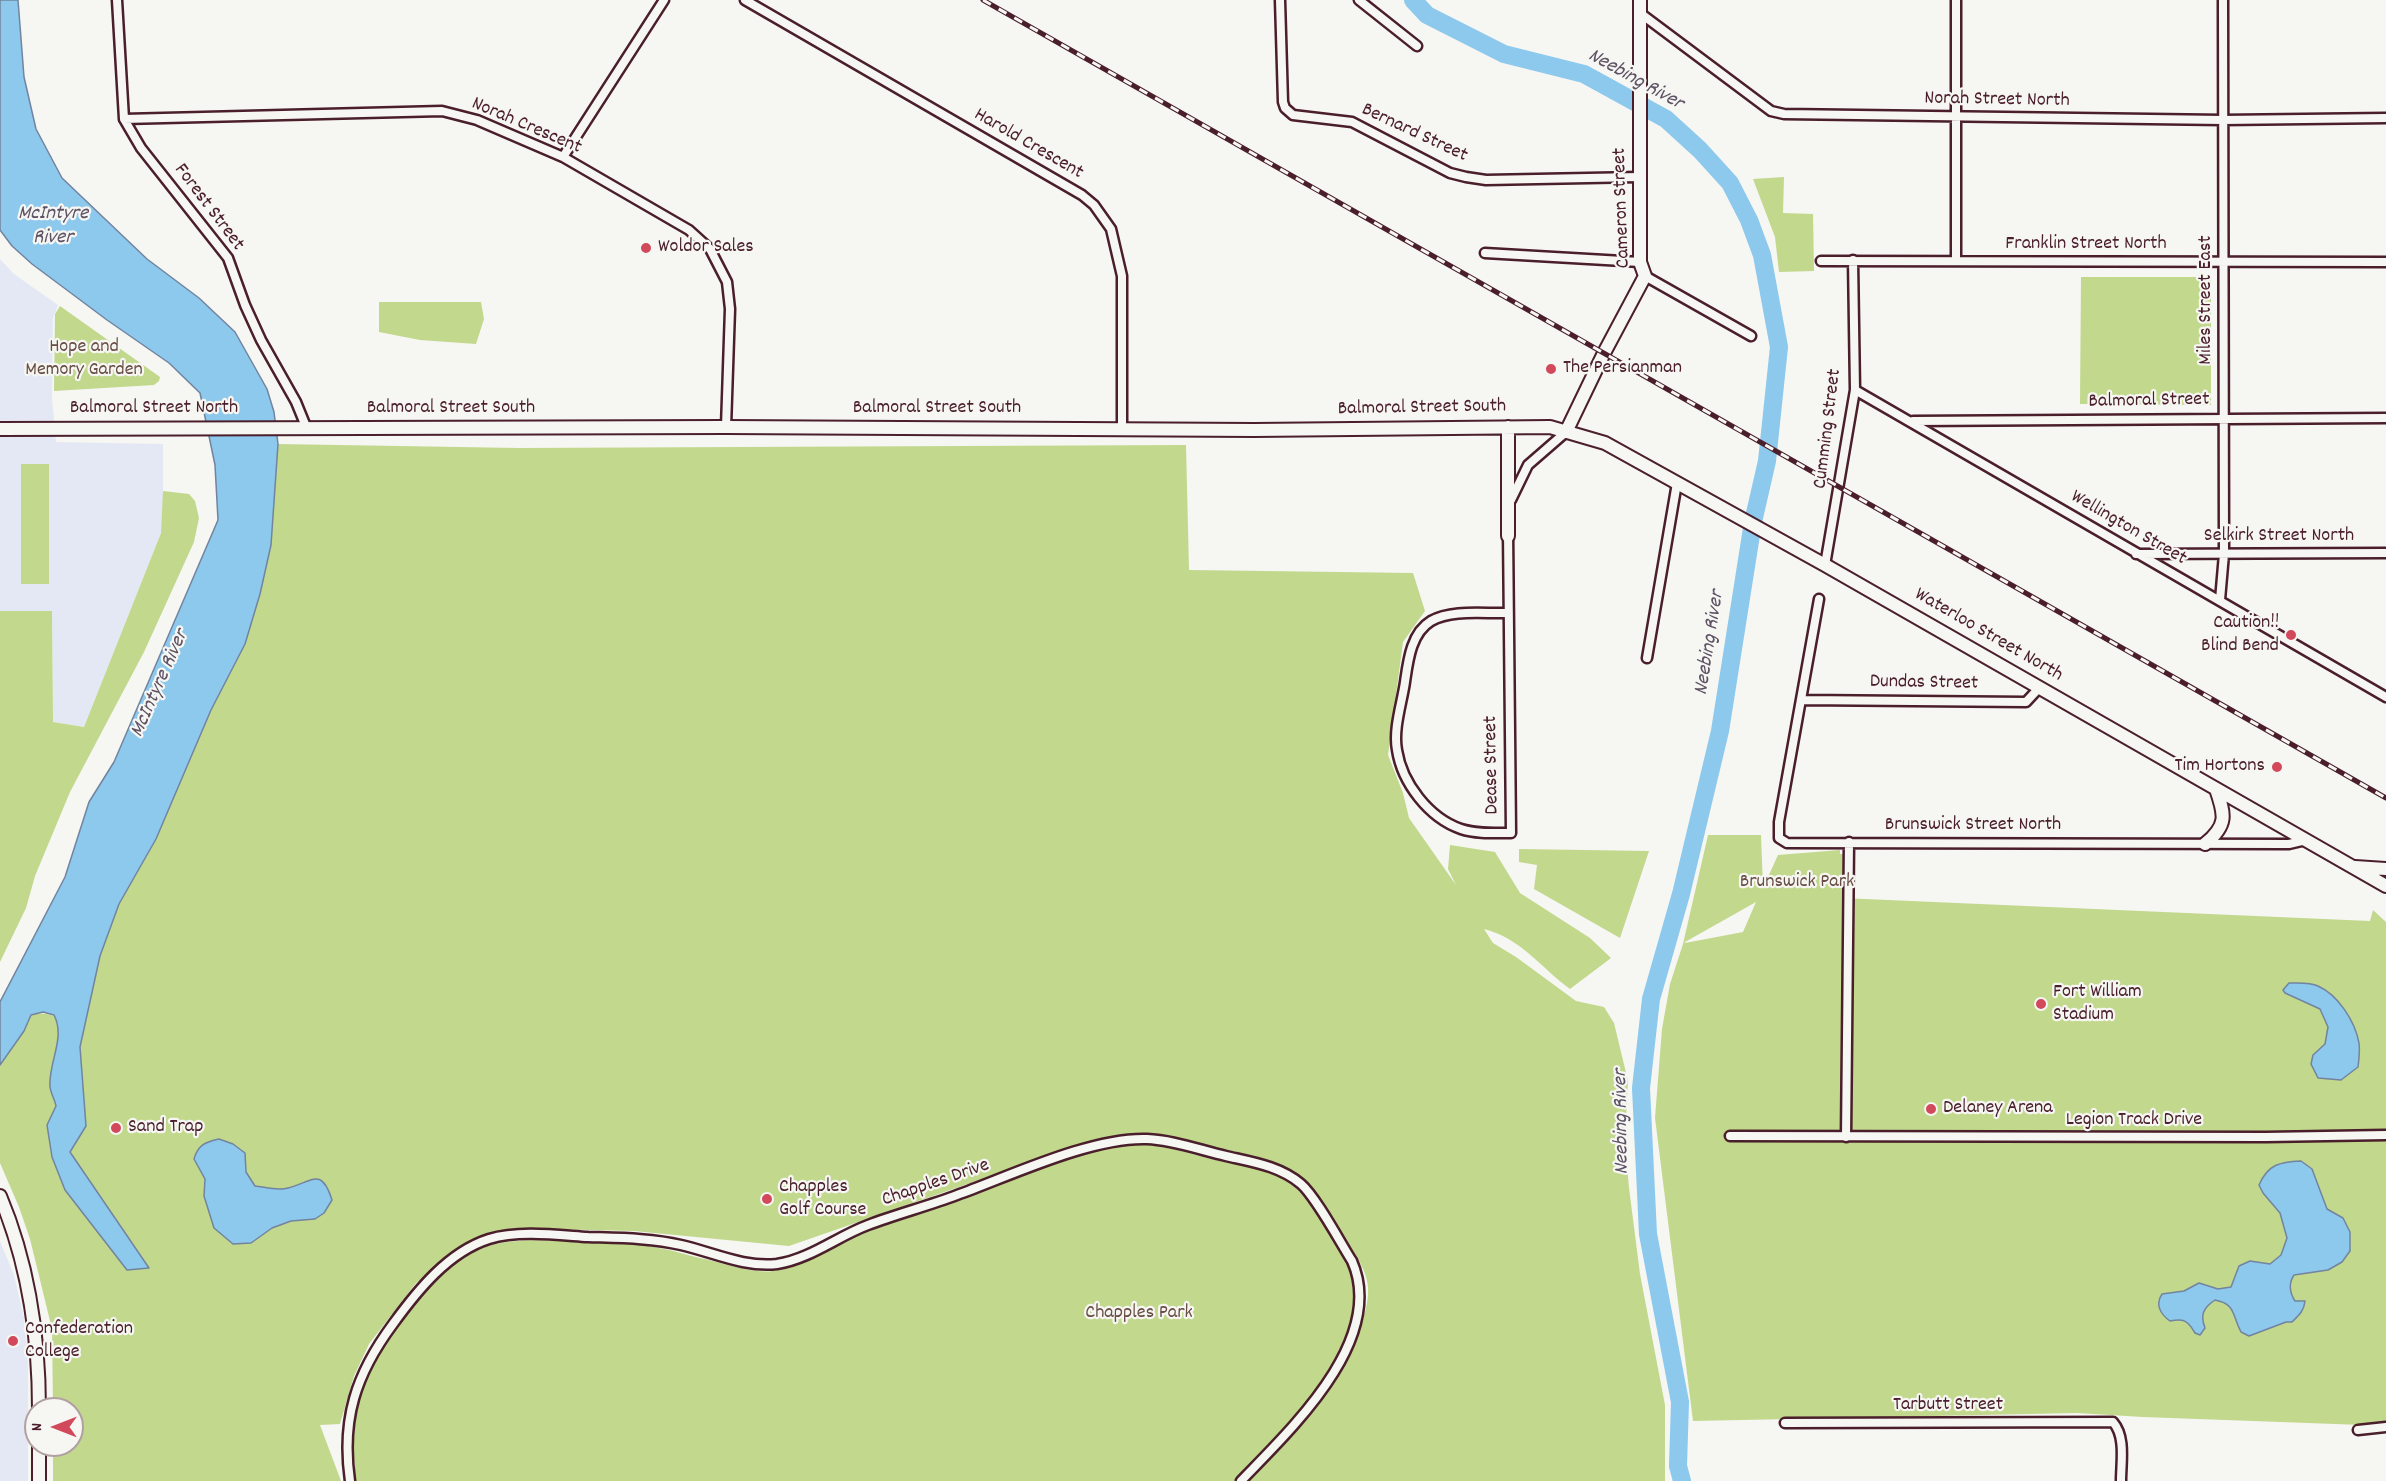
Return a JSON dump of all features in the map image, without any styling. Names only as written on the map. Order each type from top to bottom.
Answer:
[{"type":"main road","name":"Cameron Street","points":[[1566,432],[1645,276],[1640,262],[1640,7]]},
{"type":"main road","name":"Balmoral Street South","points":[[307,429],[726,427],[1254,430],[1550,427],[1566,432]]},
{"type":"main road","points":[[1508,427],[1508,536]]},
{"type":"main road","name":"Balmoral Street North","points":[[0,429],[307,429]]},
{"type":"main road","name":"Waterloo Street North","points":[[1566,432],[1605,443],[1825,565],[2386,886]]},
{"type":"main road","points":[[2205,844],[2219,833],[2223,824],[2222,804],[2216,789]]},
{"type":"main road","points":[[2351,866],[2386,869]]},
{"type":"main road","points":[[2351,866],[2386,894]]},
{"type":"main road","points":[[0,1196],[17,1243],[31,1296],[36,1334],[39,1397]]},
{"type":"main road","points":[[39,1457],[39,1481]]},
{"type":"street","name":"Forest Street","points":[[117,0],[124,119],[141,148],[228,258],[261,340],[296,402],[307,429]]},
{"type":"street","points":[[563,157],[664,0]]},
{"type":"street","name":"Harold Crescent","points":[[745,0],[1082,195],[1094,205],[1111,229],[1122,276],[1122,429]]},
{"type":"street","name":"Bernard Street","points":[[1280,0],[1285,108],[1293,115],[1352,122],[1450,173],[1466,177],[1486,180],[1639,177]]},
{"type":"street","points":[[1359,0],[1417,46]]},
{"type":"street","points":[[1956,0],[1956,261]]},
{"type":"street","name":"Miles Street East","points":[[2220,600],[2224,554],[2223,0]]},
{"type":"street","name":"Norah Street North","points":[[1640,7],[1771,111],[1784,114],[2223,120],[2386,118]]},
{"type":"street","name":"Norah Crescent","points":[[124,119],[442,111],[477,120],[563,157],[689,230],[710,249],[727,282],[730,309],[726,427]]},
{"type":"street","points":[[1485,252],[1640,262]]},
{"type":"street","name":"Cumming Street","points":[[1825,565],[1855,390],[1854,260]]},
{"type":"street","name":"Franklin Street North","points":[[1821,261],[2386,262]]},
{"type":"street","points":[[1645,276],[1751,336]]},
{"type":"street","name":"Wellington Street","points":[[1855,390],[2386,697]]},
{"type":"street","name":"Balmoral Street","points":[[1912,421],[2386,418]]},
{"type":"street","name":"Dease Street","points":[[1508,613],[1450,615],[1440,617],[1424,627],[1412,646],[1398,723],[1396,749],[1403,773],[1414,791],[1426,807],[1443,820],[1460,829],[1477,833],[1511,833],[1508,536],[1511,497],[1528,465],[1566,432]]},
{"type":"street","points":[[1647,658],[1677,483]]},
{"type":"street","name":"Selkirk Street North","points":[[2136,554],[2386,553]]},
{"type":"street","points":[[1802,700],[1819,599]]},
{"type":"street","name":"Dundas Street","points":[[1802,700],[2026,702],[2040,687]]},
{"type":"street","name":"Brunswick Street North","points":[[1802,700],[1779,822],[1779,837],[1787,843],[2289,844],[2307,840]]},
{"type":"street","points":[[1846,1137],[1849,842]]},
{"type":"street","name":"Legion Track Drive","points":[[1730,1136],[2266,1137],[2386,1135]]},
{"type":"street","name":"Chapples Drive","points":[[350,1481],[347,1456],[348,1427],[355,1392],[368,1362],[419,1290],[453,1259],[488,1239],[514,1236],[626,1238],[681,1245],[761,1265],[779,1264],[793,1260],[867,1225],[1044,1162],[1114,1142],[1149,1139],[1251,1162],[1288,1174],[1305,1188],[1357,1272],[1361,1300],[1347,1345],[1335,1369],[1322,1392],[1300,1419],[1241,1481]]},
{"type":"street","name":"Tarbutt Street","points":[[1785,1423],[2113,1422],[2119,1429],[2121,1481]]},
{"type":"street","points":[[2358,1430],[2386,1427]]},
{"type":"shaded area","points":[[0,259],[14,274],[58,305],[53,318],[52,398],[56,442],[163,444],[161,533],[84,727],[53,722],[52,611],[0,611]]},
{"type":"shaded area","name":"Confederation College","points":[[0,1241],[14,1275],[24,1318],[28,1397],[24,1397],[24,1457],[28,1457],[28,1481],[0,1481]]},
{"type":"green space","points":[[1784,177],[1783,213],[1813,214],[1814,271],[1779,272],[1775,237],[1753,179]]},
{"type":"green space","points":[[2081,277],[2211,277],[2211,405],[2080,404]]},
{"type":"green space","points":[[379,302],[481,302],[484,319],[476,344],[420,340],[379,332]]},
{"type":"green space","name":"Hope and Memory Garden","points":[[60,306],[160,377],[159,381],[154,385],[54,391],[55,314]]},
{"type":"green space","name":"Chapples Golf Course","points":[[278,444],[519,448],[1186,445],[1189,570],[1413,573],[1425,611],[1403,642],[1388,755],[1403,793],[1409,818],[1456,885],[1448,869],[1450,845],[1495,852],[1520,893],[1590,938],[1611,958],[1570,989],[1509,939],[1484,929],[1493,943],[1576,1001],[1604,1007],[1614,1023],[1628,1081],[1625,1140],[1640,1274],[1665,1405],[1665,1481],[356,1481],[354,1434],[356,1414],[367,1379],[376,1361],[402,1321],[429,1288],[451,1267],[475,1251],[499,1243],[550,1240],[641,1245],[750,1270],[778,1270],[850,1238],[937,1205],[1080,1155],[1136,1144],[1167,1148],[1264,1171],[1285,1180],[1296,1188],[1317,1213],[1351,1270],[1356,1289],[1355,1301],[1353,1315],[1342,1344],[1328,1372],[1289,1425],[1280,1447],[1318,1405],[1348,1358],[1362,1323],[1368,1296],[1367,1280],[1362,1267],[1323,1203],[1299,1175],[1271,1163],[1227,1150],[1163,1136],[1131,1135],[1074,1147],[789,1246],[634,1231],[544,1229],[504,1230],[473,1239],[416,1283],[369,1344],[354,1376],[340,1424],[320,1425],[341,1481],[53,1481],[53,1457],[84,1457],[84,1397],[53,1397],[52,1329],[30,1239],[0,1163],[0,1065],[24,1031],[31,1015],[52,1015],[83,1034],[100,956],[119,904],[156,839],[211,710],[245,644],[260,594],[271,545]]},
{"type":"green space","points":[[21,464],[49,464],[49,584],[21,584]]},
{"type":"green space","points":[[163,491],[189,494],[195,501],[199,518],[194,542],[144,652],[70,792],[35,876],[26,908],[0,962],[0,611],[52,611],[53,722],[84,727],[161,533]]},
{"type":"green space","name":"Brunswick Park","points":[[1708,835],[1761,835],[1763,888],[1778,855],[1840,850],[1840,854],[1844,854],[1842,898],[2370,921],[2373,910],[2386,922],[2386,1423],[2363,1425],[2077,1413],[1693,1421],[1655,1118],[1662,1029],[1670,984],[1683,944]],"holes":[[[1756,902],[1743,932],[1685,943]]]},
{"type":"green space","points":[[1519,849],[1649,851],[1620,938],[1534,889],[1537,865],[1519,862]]},
{"type":"water","name":"McIntyre River","points":[[0,0],[18,0],[24,77],[36,129],[62,178],[147,259],[199,298],[235,332],[267,389],[274,412],[278,444],[271,545],[260,594],[245,644],[211,710],[156,839],[119,904],[100,956],[80,1047],[86,1126],[70,1152],[149,1268],[127,1270],[65,1190],[52,1157],[47,1125],[56,1106],[50,1087],[58,1033],[54,1015],[43,1012],[31,1015],[24,1031],[0,1065],[0,1002],[65,877],[89,802],[114,762],[218,520],[215,465],[200,393],[169,363],[32,264],[12,246],[0,230]]},
{"type":"water","points":[[2289,983],[2311,984],[2325,990],[2339,1002],[2350,1018],[2359,1043],[2358,1067],[2341,1080],[2318,1078],[2311,1064],[2313,1055],[2325,1044],[2328,1027],[2320,1009],[2285,993],[2283,990]]},
{"type":"water","points":[[219,1139],[233,1144],[245,1153],[246,1172],[255,1186],[284,1189],[314,1179],[324,1183],[332,1200],[324,1213],[315,1219],[291,1221],[272,1228],[251,1243],[233,1244],[214,1228],[204,1196],[205,1179],[194,1159],[203,1145]]},
{"type":"water","points":[[2301,1161],[2312,1169],[2327,1209],[2343,1218],[2350,1232],[2350,1251],[2342,1262],[2328,1270],[2294,1275],[2290,1285],[2292,1295],[2295,1301],[2305,1301],[2304,1308],[2299,1315],[2292,1322],[2286,1322],[2249,1336],[2241,1332],[2230,1307],[2215,1300],[2204,1312],[2205,1328],[2200,1335],[2195,1333],[2185,1321],[2170,1321],[2166,1318],[2159,1305],[2162,1294],[2184,1291],[2199,1283],[2218,1289],[2231,1287],[2239,1266],[2250,1261],[2270,1264],[2281,1255],[2287,1238],[2280,1213],[2259,1185],[2271,1168],[2287,1162]]},
{"type":"waterway","name":"Neebing River","points":[[1413,0],[1427,15],[1504,54],[1584,74],[1666,119],[1700,150],[1730,183],[1749,220],[1762,255],[1779,347],[1767,461],[1753,522],[1720,731],[1681,894],[1651,999],[1641,1088],[1648,1234],[1680,1402],[1678,1466],[1682,1481]]},
{"type":"railway","points":[[983,0],[2386,798]]},
{"type":"place","name":"Woldor Sales","points":[[646,248]]},
{"type":"place","name":"The Persianman","points":[[1551,369]]},
{"type":"place","name":"Caution!! Blind Bend","points":[[2291,635]]},
{"type":"place","name":"Tim Hortons","points":[[2277,767]]},
{"type":"place","name":"Fort William Stadium","points":[[2041,1004]]},
{"type":"place","name":"Delaney Arena","points":[[1931,1109]]},
{"type":"place","name":"Sand Trap","points":[[116,1128]]},
{"type":"place","name":"Chapples Golf Course","points":[[767,1199]]},
{"type":"place","name":"Confederation College","points":[[13,1341]]},
{"type":"park label","name":"Chapples Park","points":[[1139,1314]]}]
